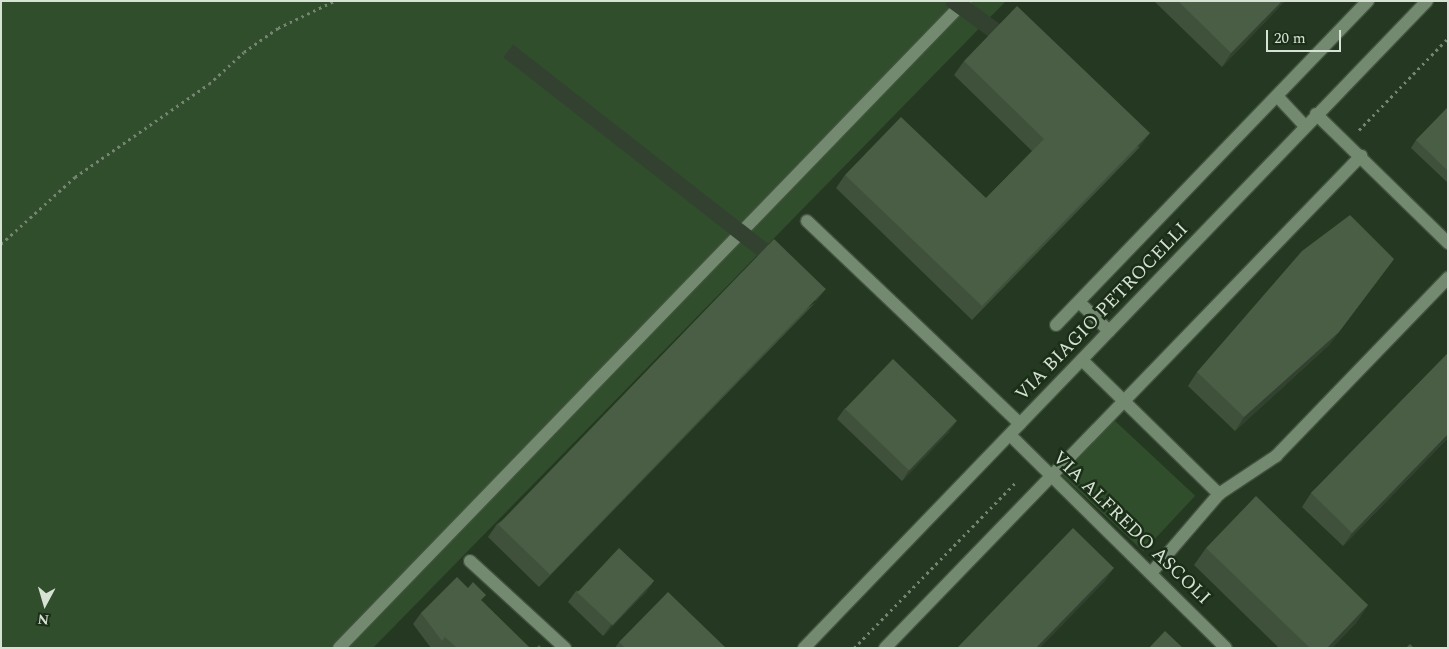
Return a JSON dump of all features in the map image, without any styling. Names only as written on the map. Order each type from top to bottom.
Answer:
[{"type":"street","points":[[339,648],[965,1]]},
{"type":"street","points":[[1056,325],[1368,1]]},
{"type":"street","name":"VIA BIAGIO PETROCELLI","points":[[804,648],[1316,114],[1427,1]]},
{"type":"street","points":[[1276,96],[1305,126]]},
{"type":"street","points":[[1316,114],[1448,243]]},
{"type":"street","points":[[885,648],[1361,156]]},
{"type":"street","points":[[806,221],[1020,424]]},
{"type":"street","points":[[1151,573],[1219,494],[1276,456],[1448,278]]},
{"type":"street","points":[[1079,302],[1110,331]]},
{"type":"street","points":[[1082,360],[1219,494]]},
{"type":"street","name":"VIA ALFREDO ASCOLI","points":[[1010,435],[1226,648]]},
{"type":"street","points":[[470,561],[565,648]]},
{"type":"path","points":[[1,244],[76,177],[209,84],[244,52],[278,28],[334,1]]},
{"type":"path","points":[[1357,132],[1448,38]]},
{"type":"path","points":[[854,648],[1016,482]]},
{"type":"green space","points":[[1,1],[1006,1],[373,648],[1,648]]},
{"type":"green space","points":[[1114,420],[1195,496],[1143,551],[1062,476]]},
{"type":"building","points":[[1178,1],[1282,1],[1231,53]]},
{"type":"building","points":[[1017,6],[1150,133],[982,306],[845,175],[901,117],[986,198],[1044,139],[964,61]]},
{"type":"building","points":[[1448,107],[1448,171],[1416,140]]},
{"type":"building","points":[[1350,215],[1394,259],[1339,332],[1244,417],[1197,372],[1302,251]]},
{"type":"building","points":[[774,239],[826,289],[550,575],[498,525]]},
{"type":"building","points":[[1448,353],[1448,434],[1352,533],[1311,493]]},
{"type":"building","points":[[893,359],[957,421],[909,470],[845,409]]},
{"type":"building","points":[[1256,496],[1368,605],[1327,648],[1310,648],[1206,548]]},
{"type":"building","points":[[1073,528],[1114,568],[1036,648],[957,648]]},
{"type":"building","points":[[619,548],[654,581],[613,625],[577,593]]},
{"type":"building","points":[[457,577],[468,588],[473,582],[486,595],[481,600],[530,648],[457,648],[445,637],[442,641],[421,613]]},
{"type":"building","points":[[668,592],[726,648],[625,648],[619,642]]},
{"type":"building","points":[[1165,631],[1183,648],[1149,648]]},
{"type":"building","points":[[1410,644],[1414,648],[1406,648]]}]
